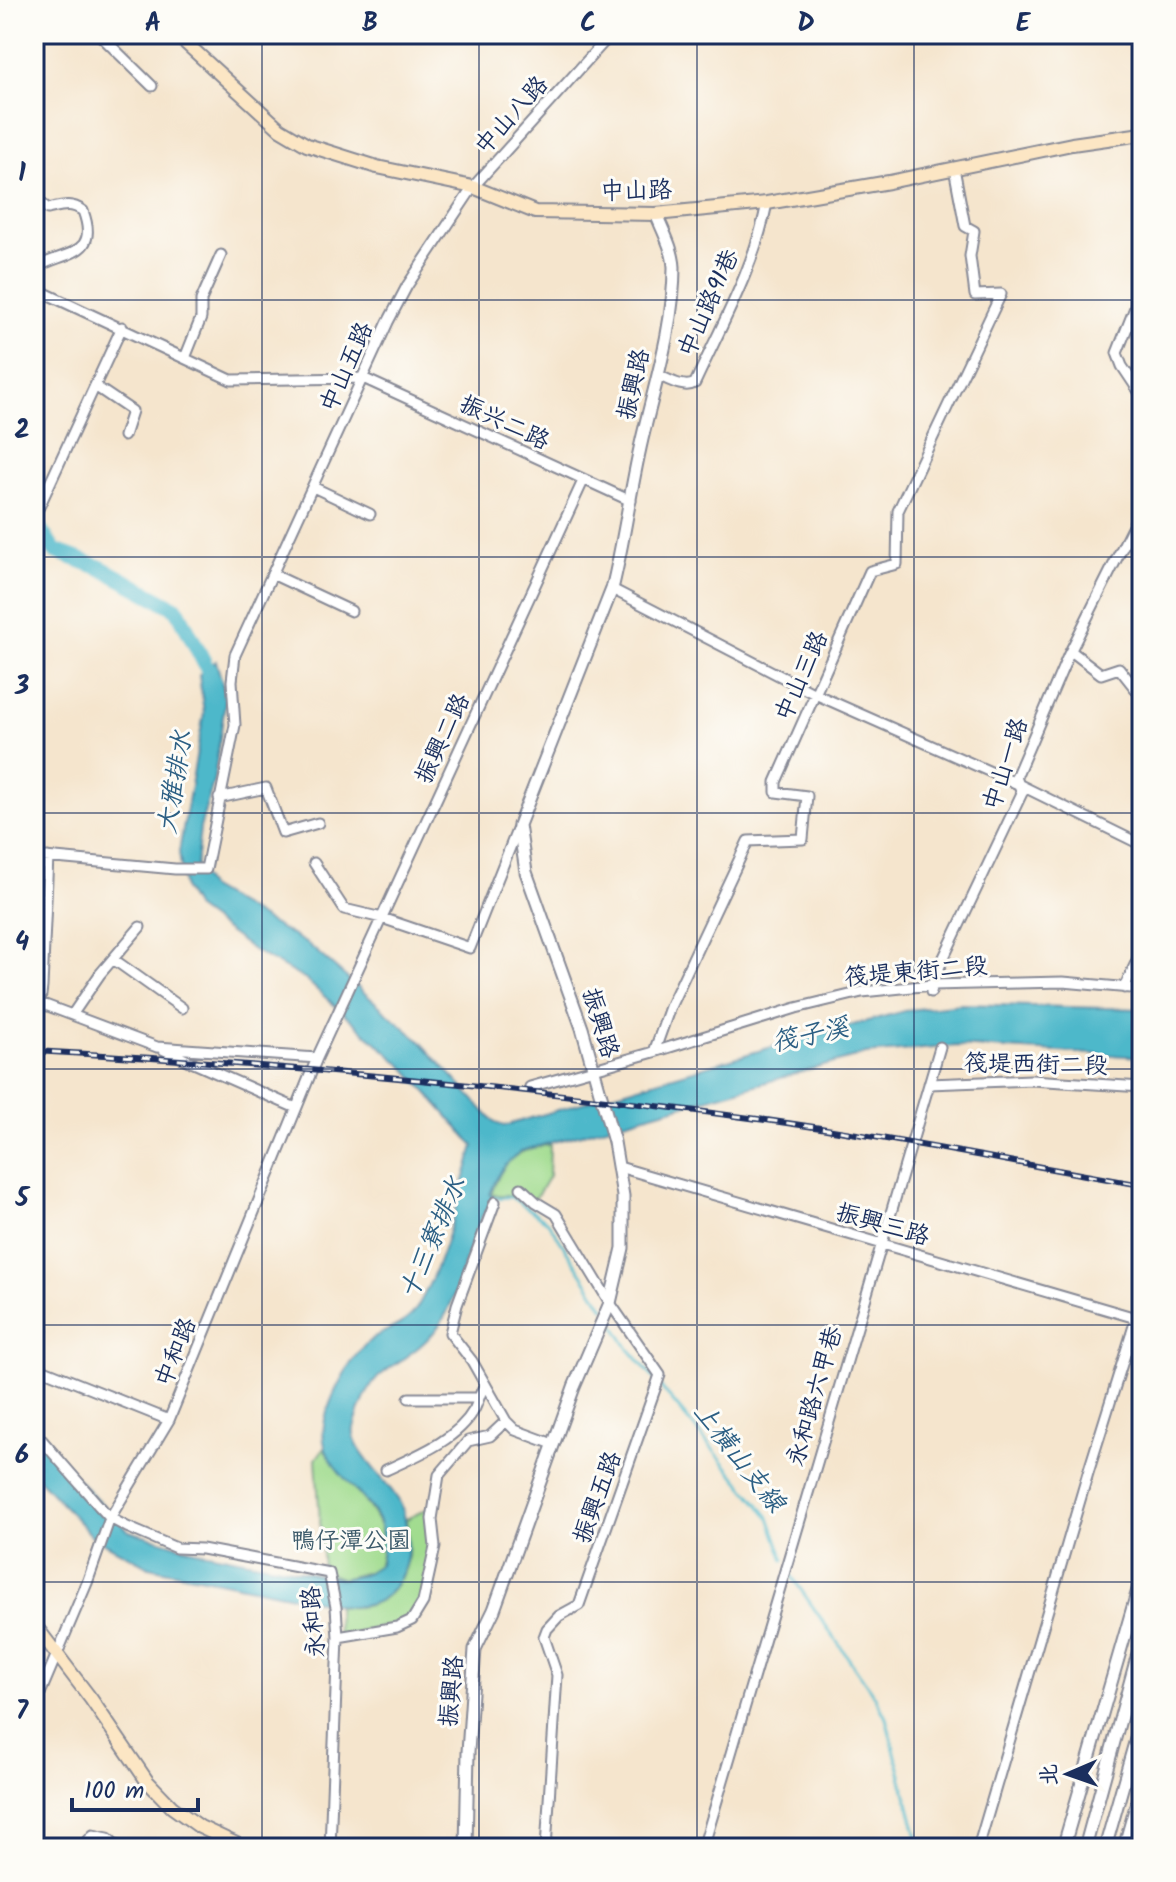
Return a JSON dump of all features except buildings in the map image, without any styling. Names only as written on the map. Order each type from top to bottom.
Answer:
[{"type":"main road","name":"中山路","points":[[176,34],[295,140],[377,167],[473,187],[535,212],[656,214],[767,203],[1072,144],[1142,134]]},
{"type":"main road","points":[[34,1624],[147,1781],[172,1807],[200,1827],[243,1848]]},
{"type":"street","points":[[99,34],[152,86]]},
{"type":"street","name":"中山八路","points":[[473,187],[611,34]]},
{"type":"street","name":"中山三路","points":[[654,1052],[670,1007],[748,841],[803,839],[807,796],[776,792],[776,782],[870,571],[897,564],[898,511],[1001,294],[975,295],[970,256],[974,231],[965,226],[954,168]]},
{"type":"street","name":"中山五路","points":[[48,857],[206,869],[235,725],[232,681],[235,655],[407,286],[473,187]]},
{"type":"street","points":[[34,197],[48,209],[71,204],[83,211],[89,238],[75,252],[38,266],[34,278]]},
{"type":"street","name":"中山路91巷","points":[[660,376],[679,384],[690,386],[695,383],[742,281],[762,227],[767,203]]},
{"type":"street","name":"振興路","points":[[466,1848],[475,1649],[494,1610],[574,1387],[610,1303],[623,1248],[623,1196],[619,1167],[572,999],[526,872],[519,825],[612,589],[645,429],[660,376],[671,308],[674,264],[656,214]]},
{"type":"street","points":[[185,358],[201,318],[201,300],[221,255]]},
{"type":"street","points":[[34,288],[231,380],[363,378]]},
{"type":"street","points":[[1142,290],[1117,353],[1142,396]]},
{"type":"street","points":[[39,507],[122,327]]},
{"type":"street","name":"振兴二路","points":[[363,378],[631,501]]},
{"type":"street","points":[[95,386],[132,411],[124,436]]},
{"type":"street","name":"振興二路","points":[[338,1012],[583,481]]},
{"type":"street","points":[[313,487],[370,514]]},
{"type":"street","name":"中山一路","points":[[932,989],[1022,793],[1016,777],[1071,651],[1142,508]]},
{"type":"street","points":[[272,574],[351,611]]},
{"type":"street","points":[[612,589],[815,694],[1020,785],[1142,845]]},
{"type":"street","points":[[1071,651],[1101,674],[1119,668],[1142,697]]},
{"type":"street","points":[[219,798],[266,788],[283,833],[318,823]]},
{"type":"street","points":[[314,863],[344,909],[382,918],[470,948],[519,825]]},
{"type":"street","points":[[34,856],[48,857],[40,1003],[34,1017]]},
{"type":"street","points":[[72,1015],[140,927]]},
{"type":"street","points":[[1124,988],[1142,950]]},
{"type":"street","points":[[113,959],[182,1008]]},
{"type":"street","name":"筏堤東街二段","points":[[654,1052],[796,1008],[862,992],[1063,982],[1142,989]]},
{"type":"street","points":[[40,1003],[157,1047],[296,1108]]},
{"type":"street","name":"中和路","points":[[57,1655],[110,1519],[169,1420],[338,1012]]},
{"type":"street","points":[[157,1047],[317,1058]]},
{"type":"street","name":"永和路六甲巷","points":[[703,1848],[940,1047]]},
{"type":"street","points":[[530,1087],[654,1052]]},
{"type":"street","name":"筏堤西街二段","points":[[929,1084],[1031,1080],[1142,1087]]},
{"type":"street","name":"振興三路","points":[[619,1167],[1136,1318]]},
{"type":"street","name":"振興五路","points":[[521,1188],[556,1214],[610,1303],[660,1375],[579,1605],[559,1616],[544,1637],[557,1675],[546,1848]]},
{"type":"street","points":[[495,1202],[450,1333],[472,1361],[506,1421],[515,1430],[553,1444]]},
{"type":"street","points":[[978,1848],[1142,1300]]},
{"type":"street","points":[[34,1308],[42,1316],[42,1330],[34,1350]]},
{"type":"street","points":[[34,1366],[169,1420]]},
{"type":"street","points":[[386,1470],[422,1453],[453,1432],[474,1410],[484,1386]]},
{"type":"street","points":[[409,1398],[478,1398]]},
{"type":"street","points":[[338,1637],[397,1627],[412,1620],[423,1602],[435,1547],[432,1519],[439,1475],[468,1441],[490,1436],[506,1421]]},
{"type":"street","points":[[34,1431],[110,1519]]},
{"type":"street","name":"永和路","points":[[110,1519],[176,1548],[202,1549],[329,1573],[338,1637],[330,1848]]},
{"type":"street","points":[[1063,1848],[1138,1607],[1142,1576]]},
{"type":"street","points":[[1085,1848],[1142,1639]]},
{"type":"street","points":[[34,1708],[57,1655]]},
{"type":"street","points":[[1105,1848],[1142,1718]]},
{"type":"street","points":[[1124,1848],[1142,1785]]},
{"type":"street","points":[[82,1848],[93,1835],[108,1838],[119,1848]]},
{"type":"green space","points":[[550,1145],[549,1176],[535,1199],[491,1195],[511,1159],[527,1150]]},
{"type":"green space","name":"鴨仔潭公園","points":[[324,1448],[378,1522],[382,1544],[378,1566],[400,1579],[408,1558],[406,1519],[433,1506],[423,1602],[411,1620],[338,1637],[337,1606],[371,1604],[385,1597],[397,1584],[374,1570],[342,1579],[323,1571],[316,1459]]},
{"type":"water","points":[[216,661],[226,696],[214,779],[200,828],[196,865],[208,887],[309,945],[420,1041],[495,1123],[504,1126],[908,1010],[961,1004],[1142,1009],[1142,1057],[957,1046],[866,1054],[521,1151],[495,1181],[490,1195],[494,1198],[476,1229],[454,1296],[438,1327],[419,1347],[377,1378],[356,1421],[354,1437],[358,1446],[396,1497],[404,1516],[407,1559],[401,1576],[388,1594],[376,1602],[347,1607],[149,1567],[93,1537],[34,1474],[34,1436],[129,1531],[202,1552],[342,1579],[363,1575],[380,1564],[381,1527],[372,1510],[334,1466],[328,1454],[324,1440],[326,1415],[336,1390],[358,1353],[375,1337],[404,1322],[418,1306],[443,1249],[474,1146],[406,1069],[306,980],[253,950],[195,908],[184,889],[179,852],[204,713],[199,675]]},
{"type":"waterway","name":"大雅排水","points":[[34,521],[55,551],[101,568],[177,609],[213,680],[212,687]]},
{"type":"waterway","name":"上橫山支線","points":[[494,1198],[511,1197],[548,1222],[604,1308]]},
{"type":"waterway","name":"上橫山支線","points":[[608,1315],[629,1349],[655,1380]]},
{"type":"waterway","name":"上橫山支線","points":[[660,1386],[769,1517],[784,1560]]},
{"type":"waterway","name":"上橫山支線","points":[[788,1571],[876,1698],[886,1718],[922,1848]]},
{"type":"railway","points":[[34,1051],[312,1070],[681,1109],[865,1135],[1142,1185]]},
{"type":"water label","name":"筏子溪","points":[[810,1034]]},
{"type":"water label","name":"十三寮排水","points":[[432,1238]]}]
